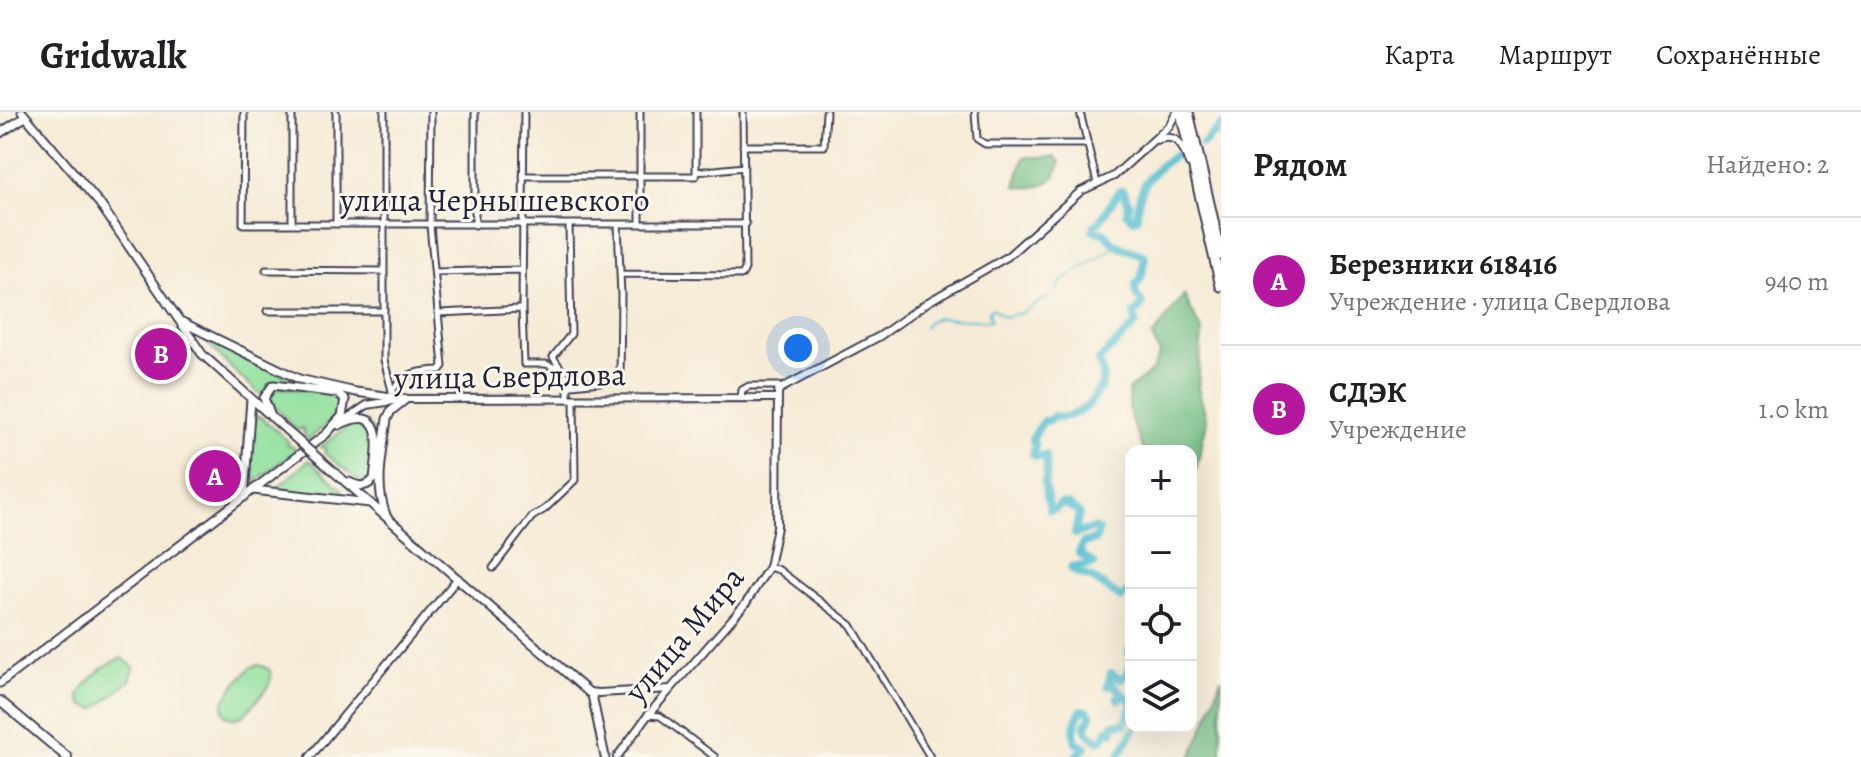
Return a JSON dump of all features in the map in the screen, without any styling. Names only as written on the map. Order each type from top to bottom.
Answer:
[{"type":"highway","points":[[1179,112],[1221,286]]},
{"type":"highway","points":[[1188,112],[1221,255]]},
{"type":"main road","points":[[0,133],[27,114],[100,204],[175,318],[209,362],[588,692],[598,712],[605,757]]},
{"type":"main road","points":[[175,318],[299,379],[406,399]]},
{"type":"main road","points":[[271,417],[264,398],[273,385],[337,393],[345,399],[344,411],[326,434]]},
{"type":"main road","points":[[244,497],[251,399]]},
{"type":"main road","points":[[388,519],[379,494],[387,419],[391,411],[406,399]]},
{"type":"main road","points":[[339,425],[352,419],[365,419],[374,426],[378,439],[374,479],[369,485],[357,486],[339,476]]},
{"type":"main road","name":"улица Свердлова","points":[[0,683],[326,434]]},
{"type":"main road","points":[[279,469],[275,486],[284,493]]},
{"type":"main road","points":[[339,476],[348,490],[341,499]]},
{"type":"main road","points":[[253,490],[370,503]]},
{"type":"main road","points":[[1,702],[67,757]]},
{"type":"street","name":"улица Чернышевского","points":[[244,112],[243,224],[746,224]]},
{"type":"street","points":[[292,112],[292,224]]},
{"type":"street","points":[[336,112],[336,224]]},
{"type":"street","points":[[384,112],[384,360],[392,394]]},
{"type":"street","points":[[392,394],[403,376],[440,370],[442,364],[430,225],[431,112]]},
{"type":"street","points":[[475,112],[475,225]]},
{"type":"street","points":[[524,112],[524,364],[546,364],[564,371]]},
{"type":"street","points":[[640,112],[640,224]]},
{"type":"street","points":[[696,112],[696,174]]},
{"type":"street","points":[[620,274],[742,275],[745,269],[746,224],[743,112]]},
{"type":"street","points":[[743,146],[824,146],[826,112]]},
{"type":"street","points":[[975,112],[977,139],[985,144],[1088,144]]},
{"type":"street","points":[[1080,112],[1097,183]]},
{"type":"street","points":[[741,398],[742,390],[749,386],[778,392],[786,384],[880,336],[928,302],[1007,257],[1081,191],[1114,176],[1169,126],[1179,112]]},
{"type":"street","points":[[1150,143],[1167,137],[1184,147],[1200,197]]},
{"type":"street","points":[[523,176],[696,174],[744,167]]},
{"type":"street","points":[[569,224],[571,334],[553,357],[572,385]]},
{"type":"street","points":[[493,568],[532,517],[545,509],[575,480],[568,388],[620,380],[618,224]]},
{"type":"street","points":[[266,270],[383,271]]},
{"type":"street","points":[[435,272],[522,270]]},
{"type":"street","points":[[438,313],[522,309]]},
{"type":"street","points":[[267,311],[383,311]]},
{"type":"street","name":"улица Свердлова","points":[[326,434],[367,405],[406,399],[741,398],[778,392]]},
{"type":"street","name":"улица Мира","points":[[617,757],[648,715],[746,603],[769,567],[777,527],[778,392]]},
{"type":"street","points":[[769,567],[779,570],[851,625],[930,757]]},
{"type":"street","points":[[310,757],[458,578]]},
{"type":"street","points":[[588,692],[671,689]]},
{"type":"street","points":[[657,705],[660,716]]},
{"type":"street","points":[[648,715],[660,716],[715,757]]},
{"type":"green space","points":[[1024,157],[1054,157],[1060,161],[1055,176],[1038,186],[1015,186]]},
{"type":"green space","points":[[1184,295],[1202,332],[1198,388],[1207,421],[1197,465],[1197,445],[1142,445],[1130,416],[1128,390],[1152,371],[1160,354],[1152,337]]},
{"type":"green space","points":[[201,336],[276,372],[328,389],[268,386],[263,396]]},
{"type":"green space","points":[[273,387],[339,394],[343,399],[340,412],[308,440],[303,429],[297,431],[267,398]]},
{"type":"green space","points":[[256,417],[261,417],[289,442],[287,446],[296,450],[251,485],[248,480],[252,423]]},
{"type":"green space","points":[[363,421],[375,433],[372,477],[362,483],[324,453],[326,449],[321,447],[352,423]]},
{"type":"green space","points":[[309,460],[342,490],[342,496],[285,491],[278,487]]},
{"type":"green space","points":[[122,658],[134,667],[130,681],[96,709],[82,705],[79,696],[91,678]]},
{"type":"green space","points":[[257,665],[271,673],[267,688],[243,716],[229,717],[223,708],[227,695],[251,667]]},
{"type":"green space","points":[[1221,678],[1221,757],[1191,757],[1208,718]]},
{"type":"waterway","points":[[1203,144],[1221,125]]},
{"type":"waterway","points":[[1209,138],[1221,135]]},
{"type":"waterway","points":[[1125,595],[1121,598],[1092,578],[1073,571],[1071,567],[1094,564],[1079,553],[1083,543],[1095,540],[1099,531],[1095,528],[1075,534],[1079,513],[1068,505],[1060,504],[1050,510],[1044,483],[1047,469],[1045,455],[1037,457],[1033,454],[1035,446],[1032,439],[1043,421],[1073,414],[1090,403],[1102,386],[1099,360],[1136,324],[1134,314],[1143,304],[1136,295],[1135,287],[1141,279],[1145,256],[1118,246],[1106,234],[1093,230],[1093,226],[1099,222],[1119,191],[1123,191],[1129,204],[1127,214],[1133,219],[1137,218],[1139,197],[1148,180],[1161,165],[1179,153]]},
{"type":"waterway","points":[[1056,291],[1061,282],[1116,246]]},
{"type":"waterway","points":[[924,328],[936,318],[991,321],[989,311],[992,308],[1004,317],[1021,313],[1048,297]]},
{"type":"waterway","points":[[1125,675],[1121,679],[1111,673],[1108,686],[1112,684],[1122,693],[1117,697],[1119,700],[1125,697]]},
{"type":"waterway","points":[[1075,757],[1086,747],[1076,743],[1075,734],[1082,710],[1088,711],[1091,716],[1085,727],[1099,741],[1107,730],[1112,732],[1113,724],[1125,724]]},
{"type":"waterway","points":[[1118,757],[1132,733]]},
{"type":"place","name":"СДЭК","points":[[161,354]]},
{"type":"place","name":"Березники 618416","points":[[215,476]]}]
